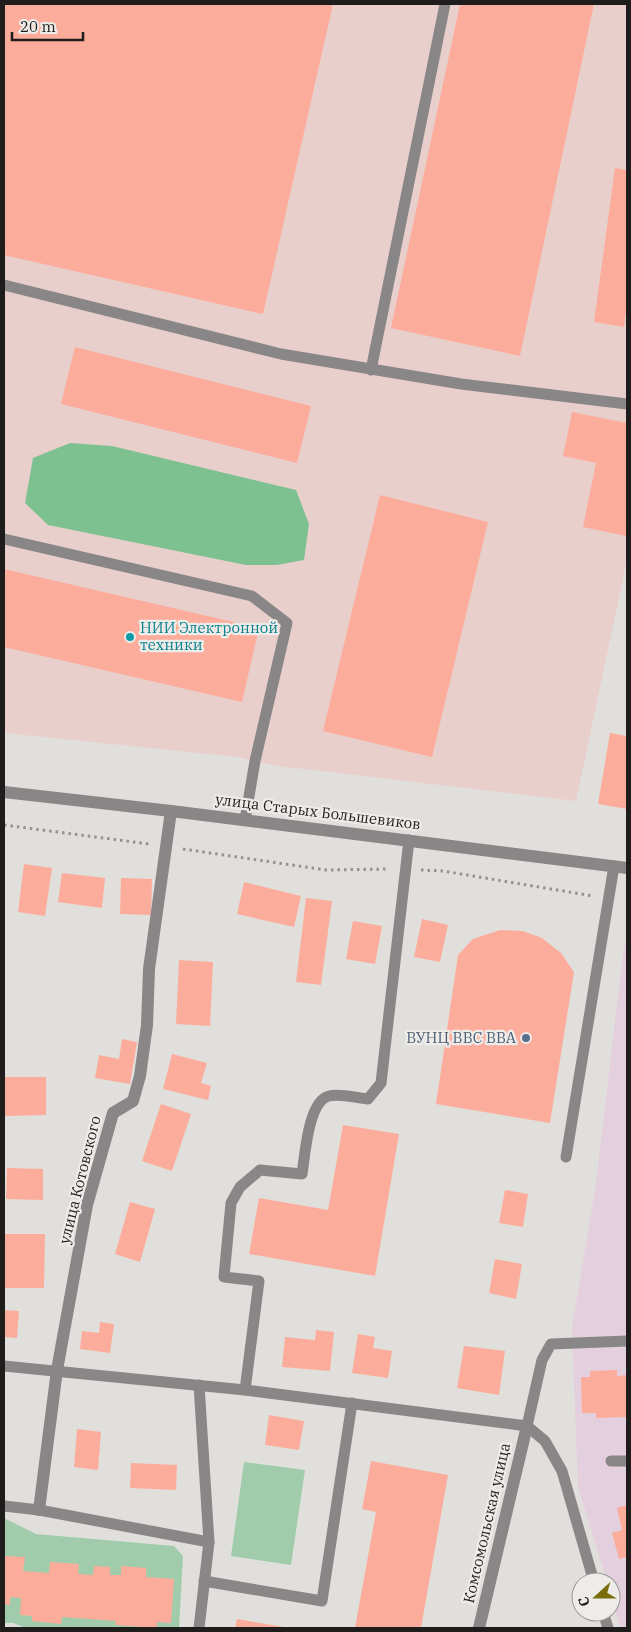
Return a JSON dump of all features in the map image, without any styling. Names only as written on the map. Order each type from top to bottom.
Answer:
[{"type":"street","name":"улица Старых Большевиков","points":[[4,792],[171,810],[627,868]]},
{"type":"street","name":"улица Котовского","points":[[39,1510],[57,1370],[87,1205],[113,1113],[133,1101],[140,1076],[147,1025],[149,969],[171,810]]},
{"type":"street","name":"Комсомольская улица","points":[[479,1628],[527,1426]]},
{"type":"lane","points":[[371,370],[445,4]]},
{"type":"lane","points":[[4,285],[281,354],[461,384],[627,404]]},
{"type":"lane","points":[[4,539],[252,596],[287,623],[255,761],[245,820]]},
{"type":"lane","points":[[245,1390],[259,1281],[224,1277],[232,1203],[240,1187],[260,1170],[302,1174],[316,1105],[329,1096],[368,1099],[381,1083],[409,840]]},
{"type":"lane","points":[[566,1157],[614,866]]},
{"type":"lane","points":[[527,1426],[542,1360],[551,1344],[627,1341]]},
{"type":"lane","points":[[4,1366],[245,1390],[527,1426],[545,1441],[562,1471],[591,1572]]},
{"type":"lane","points":[[199,1385],[209,1542],[199,1628]]},
{"type":"lane","points":[[204,1581],[322,1601],[352,1404]]},
{"type":"lane","points":[[611,1462],[627,1461]]},
{"type":"lane","points":[[4,1506],[39,1510],[209,1542]]},
{"type":"path","points":[[4,825],[166,846],[326,870],[406,869],[443,871],[608,898]]},
{"type":"shaded area","points":[[4,4],[627,4],[627,560],[576,801],[270,765],[238,757],[4,733]]},
{"type":"shaded area","points":[[624,945],[627,945],[627,1628],[620,1628],[618,1622],[621,1622],[621,1572],[604,1572],[578,1487],[572,1327],[596,1184]]},
{"type":"green space","points":[[70,443],[112,446],[296,490],[309,524],[304,560],[277,565],[246,565],[48,525],[25,503],[33,458]]},
{"type":"green space","points":[[244,1462],[305,1470],[291,1565],[231,1556]]},
{"type":"green space","points":[[4,1518],[36,1534],[174,1546],[183,1556],[179,1628],[26,1628],[13,1623],[4,1623]]},
{"type":"building","points":[[4,4],[333,4],[263,314],[4,255]]},
{"type":"building","points":[[460,4],[594,4],[520,356],[391,328]]},
{"type":"building","points":[[615,168],[627,170],[627,302],[624,327],[594,322]]},
{"type":"building","points":[[75,347],[311,406],[297,463],[61,404]]},
{"type":"building","points":[[572,412],[627,423],[626,536],[583,527],[596,463],[563,456]]},
{"type":"building","points":[[380,495],[488,522],[432,757],[323,731]]},
{"type":"building","name":"НИИ Электронной техники","points":[[4,569],[259,628],[242,702],[4,647]]},
{"type":"building","points":[[610,733],[627,736],[627,809],[598,804]]},
{"type":"building","points":[[24,864],[52,868],[45,916],[18,912]]},
{"type":"building","points":[[62,873],[105,878],[102,908],[58,902]]},
{"type":"building","points":[[121,878],[152,879],[151,915],[120,914]]},
{"type":"building","points":[[244,882],[301,896],[294,927],[237,914]]},
{"type":"building","points":[[306,898],[332,901],[321,985],[296,982]]},
{"type":"building","points":[[422,919],[448,925],[440,962],[414,957]]},
{"type":"building","points":[[353,921],[382,926],[375,964],[346,959]]},
{"type":"building","points":[[500,930],[523,931],[542,938],[561,953],[574,972],[550,1123],[436,1104],[458,955],[473,939]]},
{"type":"building","points":[[179,960],[213,962],[210,1026],[176,1024]]},
{"type":"building","points":[[122,1039],[137,1042],[130,1084],[95,1078],[99,1055],[119,1059]]},
{"type":"building","points":[[172,1054],[207,1063],[201,1083],[211,1086],[208,1100],[163,1089]]},
{"type":"building","points":[[4,1077],[46,1077],[46,1115],[4,1116]]},
{"type":"building","points":[[161,1104],[191,1114],[172,1171],[142,1161]]},
{"type":"building","points":[[343,1125],[399,1134],[375,1276],[249,1254],[259,1198],[328,1210]]},
{"type":"building","points":[[7,1168],[43,1169],[43,1200],[6,1199]]},
{"type":"building","points":[[505,1190],[528,1194],[523,1227],[499,1223]]},
{"type":"building","points":[[130,1202],[155,1209],[140,1262],[115,1254]]},
{"type":"building","points":[[4,1234],[45,1234],[44,1288],[4,1288]]},
{"type":"building","points":[[495,1259],[522,1264],[516,1299],[489,1293]]},
{"type":"building","points":[[4,1310],[19,1311],[17,1338],[4,1337]]},
{"type":"building","points":[[100,1322],[114,1324],[110,1353],[80,1349],[82,1331],[99,1333]]},
{"type":"building","points":[[316,1330],[334,1332],[330,1371],[282,1367],[285,1337],[315,1340]]},
{"type":"building","points":[[358,1334],[375,1337],[373,1348],[392,1351],[388,1378],[352,1373]]},
{"type":"building","points":[[464,1346],[505,1351],[499,1395],[457,1388]]},
{"type":"building","points":[[617,1370],[617,1376],[627,1375],[627,1417],[596,1418],[596,1413],[582,1413],[581,1377],[590,1377],[590,1371]]},
{"type":"building","points":[[269,1415],[304,1421],[299,1450],[265,1445]]},
{"type":"building","points":[[77,1429],[101,1432],[98,1470],[74,1467]]},
{"type":"building","points":[[371,1461],[448,1475],[421,1628],[355,1628],[376,1512],[362,1509]]},
{"type":"building","points":[[131,1463],[177,1465],[176,1490],[130,1488]]},
{"type":"building","points":[[627,1505],[627,1557],[619,1559],[612,1533],[622,1530],[617,1508]]},
{"type":"building","points":[[4,1556],[25,1557],[23,1571],[49,1573],[50,1562],[79,1564],[78,1574],[93,1575],[94,1566],[110,1567],[110,1575],[121,1575],[121,1566],[146,1568],[146,1577],[174,1579],[171,1623],[157,1622],[157,1628],[115,1625],[116,1621],[62,1617],[61,1624],[32,1621],[32,1616],[20,1615],[21,1598],[10,1597],[10,1605],[4,1604]]},
{"type":"building","points":[[237,1619],[284,1627],[284,1628],[235,1628]]},
{"type":"place","name":"НИИ Электронной техники","points":[[130,637]]},
{"type":"place","name":"ВУНЦ ВВС ВВА","points":[[526,1038]]}]
